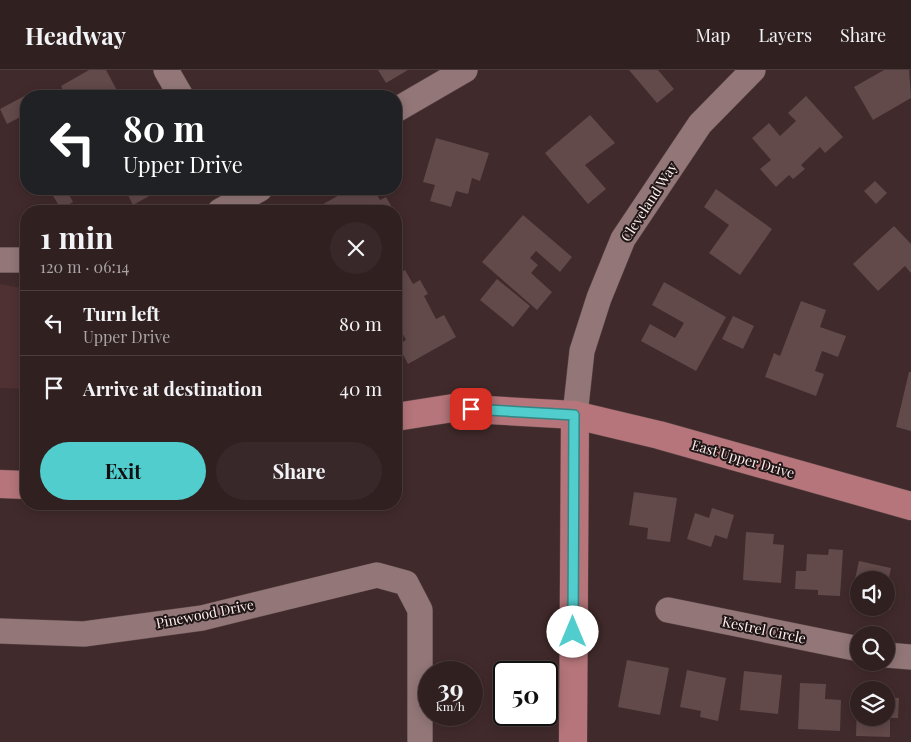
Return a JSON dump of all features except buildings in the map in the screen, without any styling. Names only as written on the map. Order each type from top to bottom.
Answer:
[{"type":"main road","name":"East Upper Drive","points":[[402,416],[453,408],[574,415],[659,435],[911,506]]},
{"type":"main road","points":[[572,742],[574,415]]},
{"type":"main road","points":[[0,484],[20,486]]},
{"type":"street","points":[[166,70],[178,90]]},
{"type":"street","points":[[402,107],[465,70]]},
{"type":"street","name":"Cleveland Way","points":[[574,415],[582,351],[599,298],[623,239],[700,124],[753,70]]},
{"type":"street","points":[[0,260],[20,260]]},
{"type":"street","name":"Pinewood Drive","points":[[0,631],[84,634],[202,618],[377,575],[406,583],[420,610],[420,742]]},
{"type":"street","name":"Kestrel Circle","points":[[668,610],[850,647]]},
{"type":"street","points":[[895,656],[911,657]]},
{"type":"shaded area","points":[[0,284],[20,288],[20,389],[0,388]]},
{"type":"route","points":[[471,409],[574,415],[573,632]]}]
